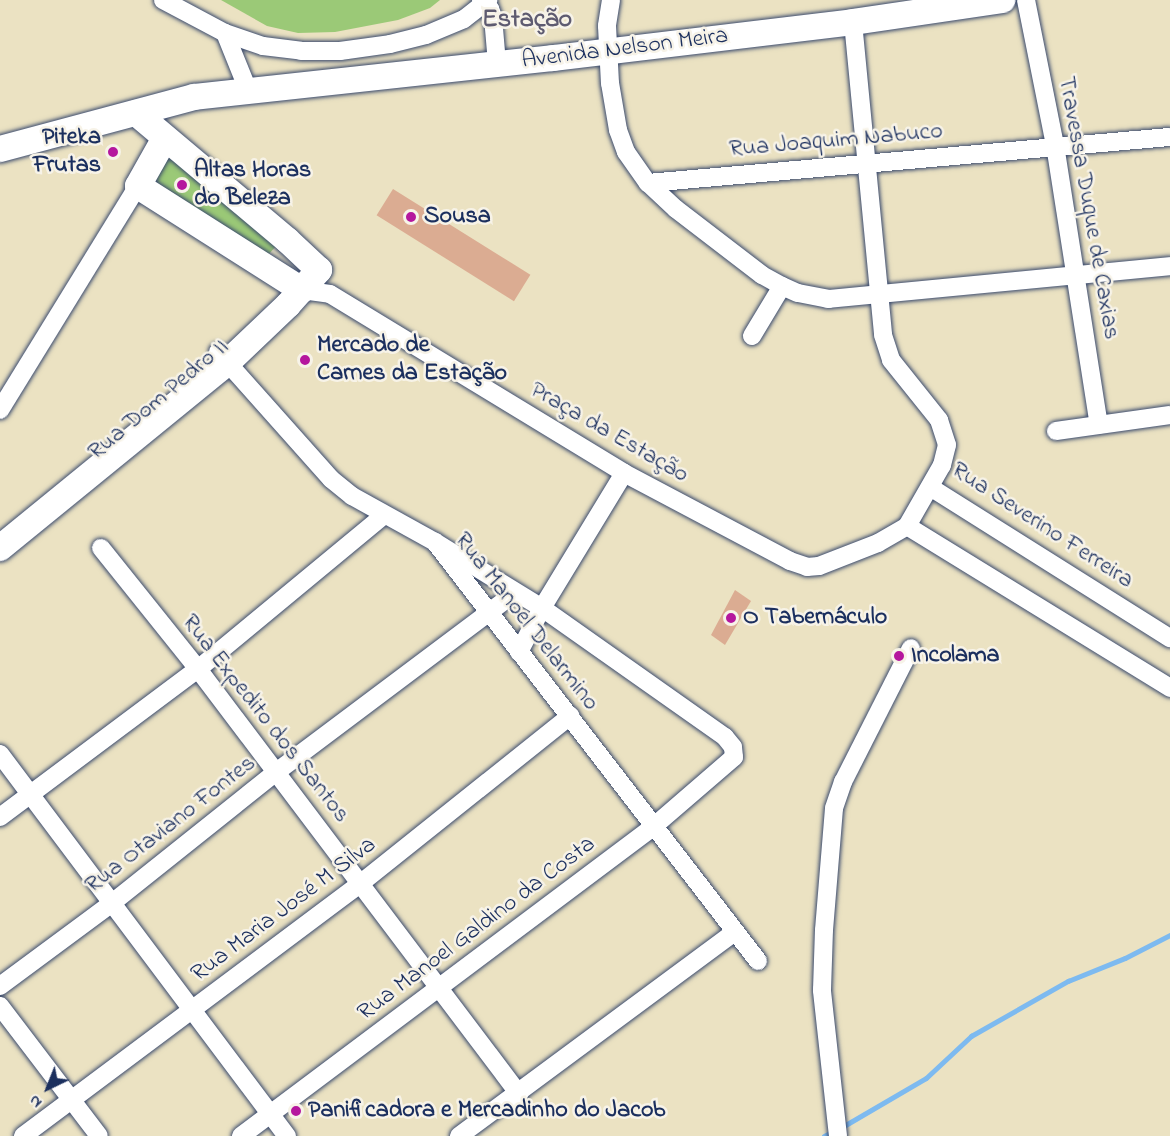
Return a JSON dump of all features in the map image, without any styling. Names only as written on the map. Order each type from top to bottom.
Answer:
[{"type":"main road","name":"Avenida Nelson Meira","points":[[0,149],[186,98],[853,22],[1002,0]]},
{"type":"main road","points":[[136,113],[313,265]]},
{"type":"main road","points":[[165,138],[138,186],[296,286]]},
{"type":"main road","name":"Rua Dom Pedro II","points":[[0,548],[40,506],[222,358],[296,286],[313,265]]},
{"type":"main road","name":"Rua Dom Pedro II","points":[[0,529],[40,506]]},
{"type":"street","points":[[163,0],[225,33],[272,47],[301,51],[340,51],[390,44],[441,31],[464,19],[485,1],[493,17],[497,64]]},
{"type":"street","points":[[610,0],[606,50],[618,130],[626,152],[648,183],[733,253],[782,286],[798,293],[828,299],[880,296],[1170,266]]},
{"type":"street","name":"Travessa Duque de Caxias","points":[[1026,0],[1056,145],[1099,425]]},
{"type":"street","points":[[853,22],[880,296]]},
{"type":"street","points":[[225,33],[248,90]]},
{"type":"street","name":"Rua Joaquim Nabuco","points":[[648,183],[1056,145],[1170,137]]},
{"type":"street","points":[[0,410],[138,186]]},
{"type":"street","points":[[313,265],[330,294]]},
{"type":"street","name":"Praça da Estação","points":[[296,286],[330,294],[624,473],[790,561],[807,567],[819,566],[878,543],[907,526]]},
{"type":"street","points":[[752,336],[782,286]]},
{"type":"street","name":"Rua Severino Ferreira","points":[[880,296],[883,335],[891,360],[930,408],[945,433],[945,456],[930,488],[1170,638]]},
{"type":"street","name":"Rua Manoel Delarmino","points":[[222,358],[331,479],[352,496],[384,516],[435,542],[758,961]]},
{"type":"street","points":[[1056,431],[1170,415]]},
{"type":"street","points":[[519,652],[542,608],[624,473]]},
{"type":"street","points":[[930,488],[907,526],[1170,688]]},
{"type":"street","points":[[0,817],[198,669],[384,516]]},
{"type":"street","points":[[435,542],[542,608]]},
{"type":"street","name":"Rua Expedito dos Santos","points":[[101,548],[198,669],[275,773],[362,883],[519,1094]]},
{"type":"street","name":"Rua Otaviano Fontes","points":[[0,986],[112,903],[275,773],[515,593]]},
{"type":"street","name":"Rua Manoel Galdino da Costa","points":[[241,1136],[653,827],[727,765],[735,752],[725,737],[542,608]]},
{"type":"street","points":[[838,1136],[822,990],[824,930],[833,819],[843,782],[911,648]]},
{"type":"street","name":"Rua Maria José M Silva","points":[[22,1136],[362,883],[570,716]]},
{"type":"street","points":[[0,754],[287,1136]]},
{"type":"street","points":[[459,1136],[519,1094],[735,932]]},
{"type":"street","points":[[0,1006],[99,1136]]},
{"type":"green space","points":[[221,0],[440,0],[430,8],[398,20],[335,32],[298,33],[267,26]]},
{"type":"green space","points":[[169,157],[278,244],[267,256],[158,191],[150,166]]},
{"type":"building","points":[[393,189],[530,275],[514,301],[377,215]]},
{"type":"building","name":"O Tabernáculo","points":[[735,590],[751,601],[725,645],[711,635]]},
{"type":"waterway","points":[[842,1127],[926,1078],[971,1036],[1068,981],[1125,958],[1170,935]]},
{"type":"waterway","points":[[824,1136],[834,1131]]},
{"type":"place","name":"Piteka Frutas","points":[[113,152]]},
{"type":"place","name":"Altas Horas do Beleza","points":[[182,185]]},
{"type":"place","name":"Sousa","points":[[411,217]]},
{"type":"place","name":"Mercado de Carnes da Estação","points":[[305,360]]},
{"type":"place","name":"O Tabernáculo","points":[[731,618]]},
{"type":"place","name":"Incolama","points":[[899,656]]},
{"type":"place","name":"Panificadora e Mercadinho do Jacob","points":[[296,1111]]},
{"type":"district","name":"Estação","points":[[527,21]]}]
